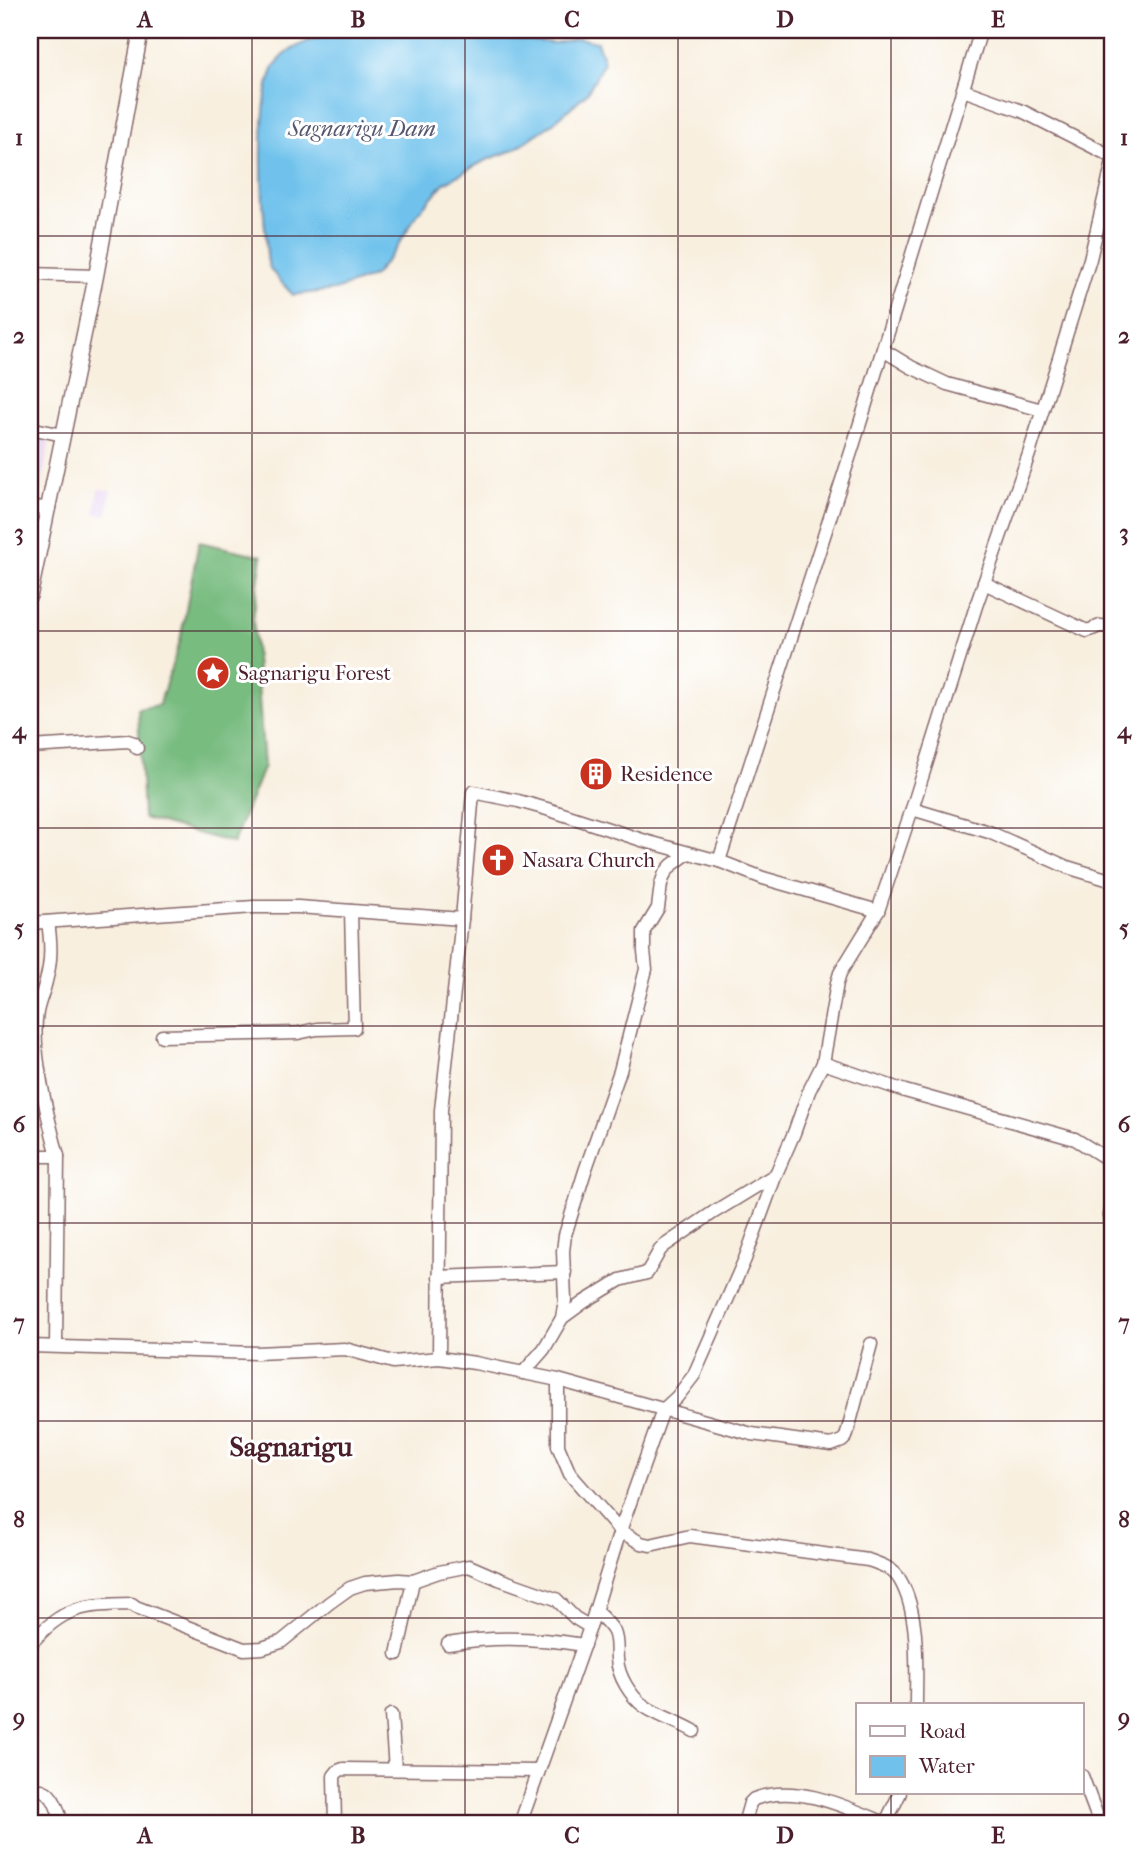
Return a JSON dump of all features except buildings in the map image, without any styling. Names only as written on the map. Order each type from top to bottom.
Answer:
[{"type":"street","points":[[30,595],[96,276],[141,30]]},
{"type":"street","points":[[719,861],[883,350],[981,30]]},
{"type":"street","points":[[524,1822],[538,1771],[596,1611],[620,1531],[663,1410],[694,1375],[745,1259],[809,1091],[823,1063],[840,973],[878,911],[1090,259],[1113,159],[1023,111],[963,90]]},
{"type":"street","points":[[1099,222],[1113,224]]},
{"type":"street","points":[[30,274],[96,276]]},
{"type":"street","points":[[883,350],[947,384],[1042,410]]},
{"type":"street","points":[[30,428],[63,435]]},
{"type":"street","points":[[30,507],[48,508]]},
{"type":"street","points":[[984,583],[1087,631],[1100,626],[1113,627]]},
{"type":"street","points":[[30,747],[128,741],[134,743],[137,748]]},
{"type":"street","points":[[439,1358],[441,1110],[473,792],[547,809],[878,911]]},
{"type":"street","points":[[912,809],[989,832],[1068,867],[1113,881]]},
{"type":"street","points":[[523,1373],[544,1349],[562,1318],[565,1300],[565,1236],[620,1071],[646,969],[644,931],[659,908],[665,873],[688,853]]},
{"type":"street","points":[[30,923],[254,907],[298,907],[462,919]]},
{"type":"street","points":[[162,1036],[298,1033],[317,1029],[354,1028],[351,911]]},
{"type":"street","points":[[48,922],[52,950],[48,977],[37,1013],[36,1047],[50,1128],[58,1156],[56,1346]]},
{"type":"street","points":[[823,1063],[905,1091],[1075,1139],[1113,1157],[1110,1216],[1113,1241]]},
{"type":"street","points":[[30,1156],[58,1156]]},
{"type":"street","points":[[562,1318],[620,1280],[647,1273],[664,1245],[776,1174]]},
{"type":"street","points":[[439,1277],[565,1272]]},
{"type":"street","points":[[30,1346],[257,1353],[345,1349],[393,1362],[439,1358],[558,1380],[752,1434],[831,1445],[846,1437],[871,1344]]},
{"type":"street","points":[[558,1380],[558,1446],[570,1474],[620,1531],[641,1544],[650,1545],[690,1536],[868,1560],[884,1565],[899,1578],[911,1606],[916,1651],[916,1703]]},
{"type":"street","points":[[30,1645],[50,1624],[69,1611],[106,1604],[132,1604],[244,1648],[262,1648],[281,1642],[350,1588],[365,1583],[413,1581],[469,1566],[556,1599],[590,1628]]},
{"type":"street","points":[[397,1654],[413,1581]]},
{"type":"street","points":[[596,1611],[614,1633],[620,1672],[634,1697],[645,1707],[694,1731]]},
{"type":"street","points":[[448,1644],[474,1640],[516,1640],[584,1645]]},
{"type":"street","points":[[391,1715],[395,1769]]},
{"type":"street","points":[[335,1824],[334,1776],[342,1769],[538,1771]]},
{"type":"street","points":[[1084,1781],[1100,1824]]},
{"type":"street","points":[[30,1790],[41,1790],[50,1795],[60,1814],[61,1824]]},
{"type":"street","points":[[744,1824],[754,1798],[785,1793],[817,1798],[885,1824],[900,1794]]},
{"type":"shaded area","points":[[30,435],[50,437],[39,500],[30,501]]},
{"type":"shaded area","points":[[98,489],[111,490],[107,515],[95,514]]},
{"type":"green space","name":"Sagnarigu Forest","points":[[199,542],[262,556],[253,618],[264,766],[233,843],[143,818],[138,709],[159,705],[180,641]]},
{"type":"water","name":"Sagnarigu Dam","points":[[342,30],[438,30],[554,43],[579,38],[597,42],[604,62],[587,93],[552,124],[513,150],[484,161],[444,183],[417,214],[396,249],[374,276],[335,290],[293,295],[273,273],[267,260],[262,175],[265,100],[270,79],[282,57],[306,42]]},
{"type":"place","name":"Sagnarigu Forest","points":[[213,673]]},
{"type":"place","name":"Residence","points":[[596,774]]},
{"type":"place","name":"Nasara Church","points":[[498,860]]},
{"type":"district","name":"Sagnarigu","points":[[291,1446]]}]
